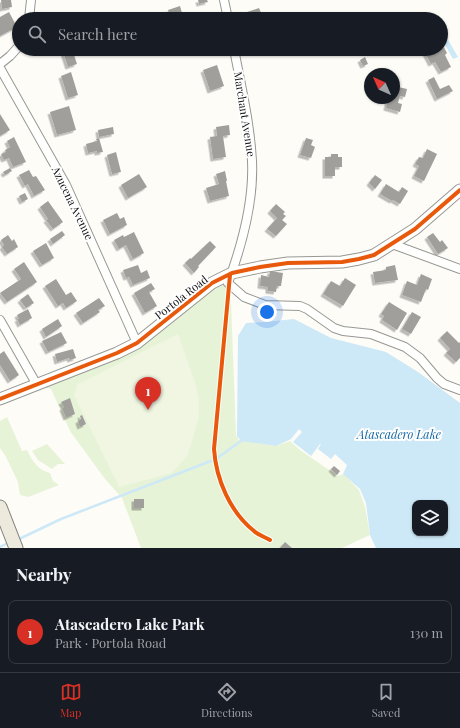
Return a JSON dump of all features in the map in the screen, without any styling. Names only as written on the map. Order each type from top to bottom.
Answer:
[{"type":"main road","points":[[0,507],[16,548]]},
{"type":"street","points":[[30,12],[31,0]]},
{"type":"street","points":[[224,0],[227,12]]},
{"type":"street","points":[[0,64],[12,54]]},
{"type":"street","name":"Marchant Avenue","points":[[232,273],[247,218],[252,182],[249,129],[235,56]]},
{"type":"street","name":"Azucena Avenue","points":[[0,68],[66,185],[137,343]]},
{"type":"street","name":"Portola Road","points":[[0,399],[117,353],[137,343],[212,283],[232,273],[273,265],[336,262],[359,259],[374,255],[415,229],[460,190]]},
{"type":"street","points":[[392,244],[460,269]]},
{"type":"street","points":[[232,273],[228,283],[244,297],[265,305],[300,306],[307,309],[334,328],[371,334],[405,347],[420,358],[444,384],[460,390]]},
{"type":"street","points":[[0,320],[37,385]]},
{"type":"green space","points":[[230,275],[236,435],[239,440],[276,446],[290,441],[300,450],[338,476],[344,474],[359,490],[365,507],[370,535],[342,548],[141,548],[122,498],[105,479],[70,431],[51,389],[37,385],[139,343]]},
{"type":"green space","points":[[178,334],[196,385],[199,400],[199,416],[187,456],[172,473],[119,487],[74,395],[78,384]]},
{"type":"green space","points":[[7,417],[22,451],[27,450],[36,464],[42,470],[50,473],[53,481],[59,485],[28,497],[20,495],[18,482],[0,448],[0,421]]},
{"type":"green space","points":[[47,444],[65,464],[58,464],[52,469],[38,460],[32,451]]},
{"type":"water","points":[[448,40],[458,57],[453,59],[448,50]]},
{"type":"water","name":"Atascadero Lake","points":[[294,319],[331,338],[386,352],[418,372],[460,403],[460,548],[376,548],[370,535],[366,503],[360,489],[343,474],[347,465],[335,454],[331,459],[318,449],[320,444],[311,456],[293,442],[302,432],[299,429],[291,439],[276,446],[241,441],[237,436],[238,336],[246,323]]},
{"type":"building","points":[[1,0],[11,0],[12,7],[2,9]]},
{"type":"building","points":[[198,0],[207,0],[208,2],[199,4]]},
{"type":"building","points":[[180,6],[182,12],[169,12],[168,10]]},
{"type":"building","points":[[259,8],[261,12],[247,12]]},
{"type":"building","points":[[9,12],[12,18],[12,30],[0,36],[0,17]]},
{"type":"building","points":[[64,56],[74,56],[77,64],[68,67]]},
{"type":"building","points":[[427,56],[446,56],[451,67],[441,72],[435,62],[431,64]]},
{"type":"building","points":[[365,57],[368,64],[363,66],[360,60]]},
{"type":"building","points":[[217,65],[224,86],[210,91],[203,70]]},
{"type":"building","points":[[71,72],[78,95],[68,98],[61,76]]},
{"type":"building","points":[[434,77],[440,89],[449,85],[453,91],[437,99],[428,80]]},
{"type":"building","points":[[400,87],[407,89],[405,97],[400,96]]},
{"type":"building","points":[[387,104],[402,104],[400,112],[386,108]]},
{"type":"building","points":[[69,106],[76,130],[57,135],[50,112]]},
{"type":"building","points":[[0,114],[10,130],[0,136]]},
{"type":"building","points":[[229,125],[230,135],[223,136],[226,157],[213,159],[210,137],[217,136],[216,127]]},
{"type":"building","points":[[113,127],[114,134],[99,137],[98,130]]},
{"type":"building","points":[[14,137],[26,162],[13,167],[9,158],[4,160],[1,154],[6,152],[5,150],[10,147],[7,141]]},
{"type":"building","points":[[99,138],[103,152],[97,153],[97,151],[88,153],[86,144],[97,141],[96,139]]},
{"type":"building","points":[[306,138],[313,140],[311,145],[315,147],[311,158],[300,155]]},
{"type":"building","points":[[427,149],[437,154],[424,181],[414,176],[419,166],[415,164],[419,157],[423,158]]},
{"type":"building","points":[[116,152],[121,172],[112,174],[107,155]]},
{"type":"building","points":[[331,154],[338,154],[338,157],[342,157],[342,167],[335,167],[335,176],[325,176],[325,157],[331,157]]},
{"type":"building","points":[[10,168],[12,171],[5,175],[3,172]]},
{"type":"building","points":[[29,170],[33,177],[36,176],[45,190],[34,196],[28,184],[25,186],[19,175]]},
{"type":"building","points":[[225,171],[229,196],[210,201],[206,188],[219,184],[216,174]]},
{"type":"building","points":[[139,174],[147,187],[128,198],[121,185]]},
{"type":"building","points":[[375,175],[382,180],[375,189],[369,183]]},
{"type":"building","points":[[386,184],[399,192],[402,187],[408,191],[400,204],[380,194]]},
{"type":"building","points":[[25,193],[28,199],[22,202],[19,196]]},
{"type":"building","points":[[48,201],[63,222],[53,229],[46,220],[48,219],[40,207]]},
{"type":"building","points":[[276,204],[285,212],[283,214],[286,216],[282,220],[287,224],[276,236],[267,229],[277,218],[270,211]]},
{"type":"building","points":[[117,213],[120,219],[124,217],[127,225],[110,234],[103,220]]},
{"type":"building","points":[[62,231],[65,235],[53,244],[50,239]]},
{"type":"building","points":[[134,232],[144,253],[133,259],[126,245],[119,249],[114,240],[123,235],[124,237]]},
{"type":"building","points":[[433,233],[440,242],[442,240],[448,248],[438,254],[427,237]]},
{"type":"building","points":[[8,235],[12,241],[14,239],[18,247],[7,254],[2,247],[4,245],[1,240]]},
{"type":"building","points":[[210,241],[216,247],[198,266],[199,267],[194,273],[185,263]]},
{"type":"building","points":[[46,243],[54,258],[42,265],[33,251]]},
{"type":"building","points":[[24,262],[37,282],[7,302],[0,293],[21,279],[14,269]]},
{"type":"building","points":[[138,265],[141,273],[147,270],[150,278],[133,285],[129,277],[126,278],[123,270]]},
{"type":"building","points":[[395,265],[398,280],[375,283],[373,272],[386,270],[386,267]]},
{"type":"building","points":[[270,271],[283,273],[281,286],[277,286],[276,292],[268,291],[268,287],[260,286],[261,275],[269,277]]},
{"type":"building","points":[[421,274],[432,279],[421,302],[402,295],[407,281],[417,285]]},
{"type":"building","points":[[345,278],[356,285],[343,306],[323,294],[331,281],[340,286]]},
{"type":"building","points":[[56,279],[66,295],[71,292],[77,301],[66,308],[63,303],[58,306],[45,286]]},
{"type":"building","points":[[151,283],[155,289],[149,292],[157,306],[145,313],[134,293]]},
{"type":"building","points":[[28,294],[34,303],[26,308],[20,300]]},
{"type":"building","points":[[99,298],[105,306],[98,310],[100,312],[83,323],[76,313]]},
{"type":"building","points":[[389,302],[407,313],[397,330],[382,320],[384,316],[381,314]]},
{"type":"building","points":[[28,309],[32,318],[20,325],[17,315]]},
{"type":"building","points":[[412,312],[421,317],[411,334],[402,329]]},
{"type":"building","points":[[58,319],[62,326],[46,337],[42,329]]},
{"type":"building","points":[[447,331],[459,343],[460,342],[460,358],[456,362],[446,353],[450,349],[440,338]]},
{"type":"building","points":[[61,332],[67,343],[48,352],[42,341]]},
{"type":"building","points":[[73,349],[76,358],[70,360],[69,358],[57,362],[55,354]]},
{"type":"building","points":[[4,351],[19,375],[10,381],[0,365],[0,354]]},
{"type":"building","points":[[70,398],[75,414],[66,418],[62,408],[64,407],[61,402]]},
{"type":"building","points":[[82,415],[86,424],[80,427],[78,421],[81,419],[80,416]]},
{"type":"building","points":[[334,466],[340,471],[337,475],[331,469]]},
{"type":"building","points":[[134,499],[144,499],[144,508],[134,508]]},
{"type":"building","points":[[285,542],[292,548],[280,548]]},
{"type":"waterway","points":[[17,540],[61,519],[216,459],[241,441]]},
{"type":"waterway","points":[[0,547],[10,542]]},
{"type":"cycle path","points":[[0,399],[117,353],[137,343],[212,283],[232,273],[288,263],[342,262],[374,255],[415,229],[460,190]]},
{"type":"cycle path","points":[[230,275],[214,449],[215,460],[221,483],[231,505],[245,523],[260,535],[270,540]]},
{"type":"place","name":"Atascadero Lake Park","points":[[148,410]]}]
